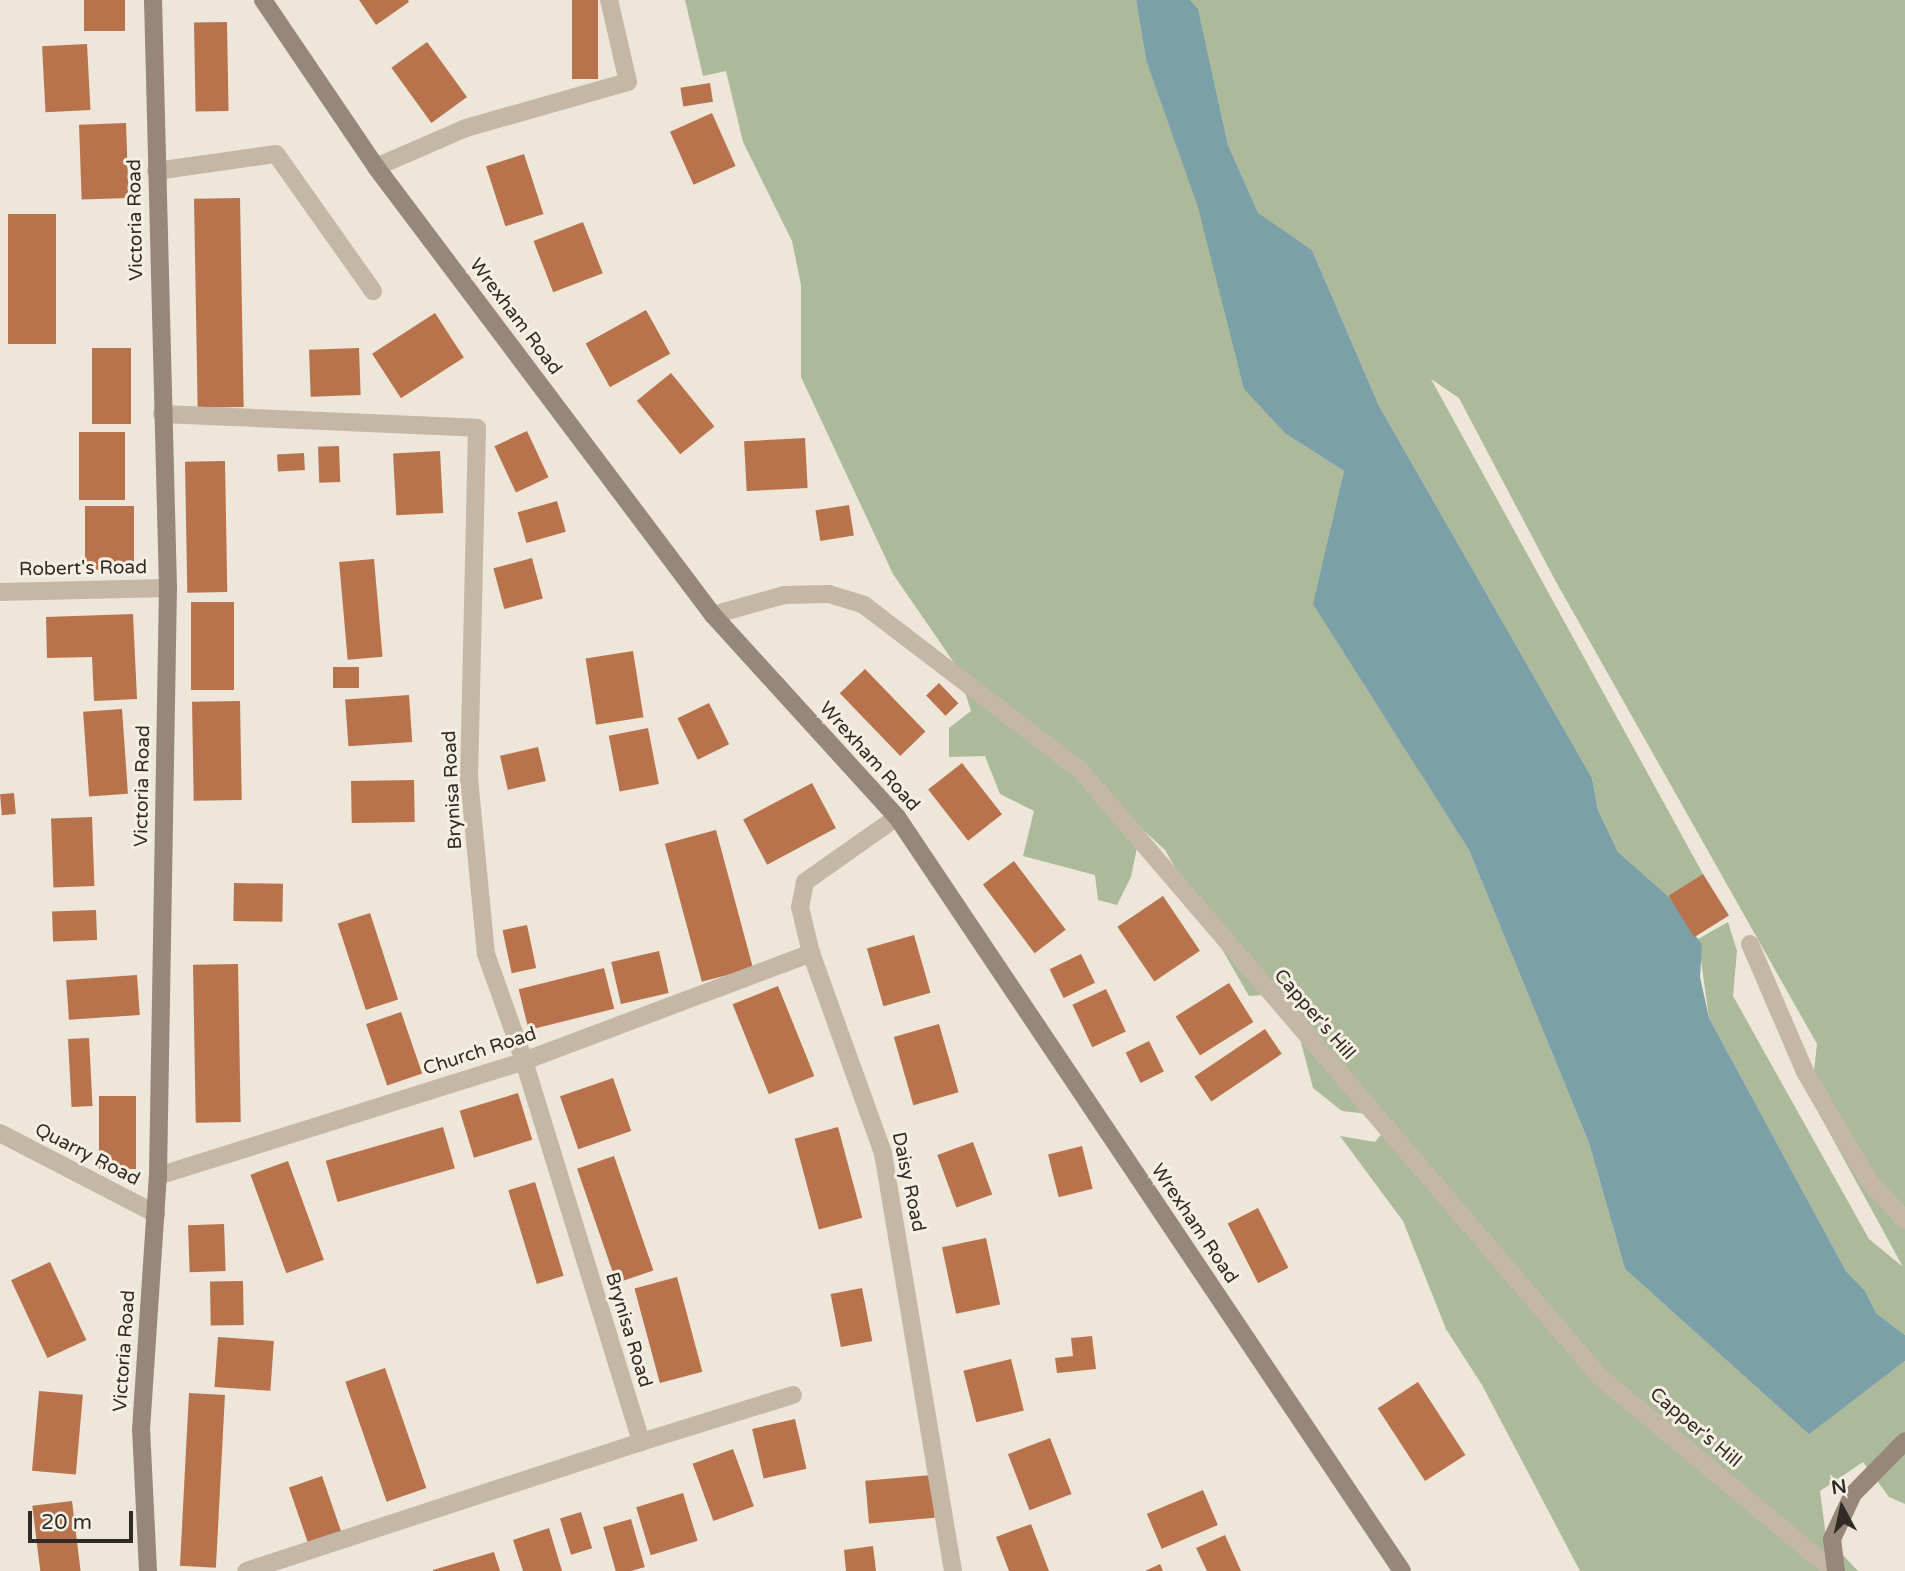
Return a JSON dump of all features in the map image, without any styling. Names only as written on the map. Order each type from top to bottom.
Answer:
[{"type":"main road","name":"Victoria Road","points":[[148,1571],[141,1430],[158,1176],[167,588],[153,0]]},
{"type":"main road","name":"Wrexham Road","points":[[263,0],[376,167],[713,615],[897,817],[1402,1571]]},
{"type":"main road","points":[[1835,1571],[1832,1539],[1853,1494],[1905,1441]]},
{"type":"street","points":[[376,167],[466,128],[628,82],[609,0]]},
{"type":"street","points":[[156,171],[276,154],[373,291]]},
{"type":"street","name":"Brynisa Road","points":[[162,414],[477,428],[469,778],[486,954],[524,1061],[641,1442]]},
{"type":"street","name":"Robert's Road","points":[[0,592],[167,588]]},
{"type":"street","name":"Capper's Hill","points":[[713,615],[784,595],[830,594],[864,605],[1081,771],[1600,1377],[1835,1571]]},
{"type":"street","name":"Daisy Road","points":[[897,817],[805,882],[800,907],[811,953],[883,1153],[953,1571]]},
{"type":"street","points":[[1750,944],[1805,1072],[1869,1181],[1905,1220]]},
{"type":"street","name":"Church Road","points":[[158,1176],[524,1061],[811,953]]},
{"type":"street","name":"Quarry Road","points":[[0,1133],[156,1214]]},
{"type":"street","points":[[247,1571],[793,1395]]},
{"type":"green space","points":[[685,0],[1136,0],[1146,60],[1286,434],[1344,471],[1314,604],[1469,850],[1589,1143],[1625,1269],[1809,1433],[1905,1361],[1905,1504],[1889,1497],[1863,1462],[1820,1491],[1826,1537],[1858,1571],[1580,1571],[1482,1385],[1446,1329],[1403,1221],[1340,1136],[1375,1142],[1388,1126],[1385,1116],[1342,1111],[1313,1088],[1288,993],[1249,996],[1165,850],[1141,828],[1131,877],[1117,905],[1098,900],[1095,875],[1023,856],[1034,811],[1000,794],[985,756],[949,757],[949,728],[971,711],[957,667],[893,574],[801,377],[801,285],[792,241],[743,142],[726,71],[703,76]]},
{"type":"green space","points":[[1190,0],[1905,0],[1905,1335],[1876,1313],[1865,1291],[1846,1271],[1709,1018],[1698,939],[1728,922],[1737,951],[1733,996],[1869,1239],[1903,1267],[1811,1099],[1817,1044],[1555,580],[1459,398],[1431,379],[1703,874],[1668,896],[1618,852],[1598,810],[1592,778],[1379,406],[1312,250],[1258,214],[1228,145],[1198,10]]},
{"type":"water","points":[[1136,0],[1190,0],[1198,9],[1228,145],[1258,213],[1312,250],[1379,406],[1592,778],[1598,810],[1618,852],[1668,896],[1702,945],[1700,977],[1709,1018],[1846,1271],[1865,1291],[1876,1313],[1905,1335],[1905,1361],[1809,1434],[1625,1269],[1589,1143],[1469,850],[1313,604],[1344,471],[1286,434],[1244,389],[1198,207],[1146,60]]},
{"type":"building","points":[[84,0],[125,0],[125,31],[84,31]]},
{"type":"building","points":[[359,0],[408,0],[409,2],[376,25]]},
{"type":"building","points":[[572,0],[598,0],[598,79],[572,79]]},
{"type":"building","points":[[227,22],[229,111],[196,112],[194,23]]},
{"type":"building","points":[[427,42],[467,97],[431,123],[391,68]]},
{"type":"building","points":[[87,44],[90,110],[46,112],[42,46]]},
{"type":"building","points":[[710,83],[713,102],[683,106],[680,88]]},
{"type":"building","points":[[712,113],[736,166],[694,185],[670,132]]},
{"type":"building","points":[[126,123],[129,198],[82,200],[79,125]]},
{"type":"building","points":[[524,154],[543,214],[505,226],[486,166]]},
{"type":"building","points":[[240,198],[244,407],[198,408],[194,199]]},
{"type":"building","points":[[8,214],[56,214],[56,344],[8,344]]},
{"type":"building","points":[[583,222],[603,273],[553,292],[534,241]]},
{"type":"building","points":[[646,310],[670,354],[610,387],[586,343]]},
{"type":"building","points":[[435,313],[464,357],[401,398],[372,354]]},
{"type":"building","points":[[92,348],[131,348],[131,424],[92,424]]},
{"type":"building","points":[[359,348],[361,395],[311,397],[309,350]]},
{"type":"building","points":[[671,373],[714,427],[680,454],[637,401]]},
{"type":"building","points":[[527,431],[549,477],[516,492],[494,446]]},
{"type":"building","points":[[79,432],[125,432],[125,500],[79,500]]},
{"type":"building","points":[[805,438],[808,488],[747,491],[744,441]]},
{"type":"building","points":[[339,446],[340,482],[319,483],[318,447]]},
{"type":"building","points":[[440,451],[443,513],[396,515],[393,453]]},
{"type":"building","points":[[304,453],[305,470],[278,471],[277,454]]},
{"type":"building","points":[[225,461],[227,592],[187,593],[185,462]]},
{"type":"building","points":[[557,501],[566,532],[526,543],[518,512]]},
{"type":"building","points":[[849,505],[854,536],[820,541],[815,510]]},
{"type":"building","points":[[85,506],[134,506],[134,570],[85,570]]},
{"type":"building","points":[[532,558],[543,599],[504,609],[493,568]]},
{"type":"building","points":[[374,559],[383,657],[348,660],[339,562]]},
{"type":"building","points":[[191,602],[234,602],[234,690],[191,690]]},
{"type":"building","points":[[133,614],[137,699],[94,701],[92,657],[47,658],[46,617]]},
{"type":"building","points":[[633,651],[643,717],[596,725],[586,659]]},
{"type":"building","points":[[333,667],[359,667],[359,688],[333,688]]},
{"type":"building","points":[[865,669],[925,732],[900,756],[840,693]]},
{"type":"building","points":[[939,683],[958,703],[946,716],[926,696]]},
{"type":"building","points":[[409,695],[412,742],[348,746],[345,699]]},
{"type":"building","points":[[240,701],[242,800],[194,801],[192,702]]},
{"type":"building","points":[[709,703],[729,744],[698,760],[678,718]]},
{"type":"building","points":[[122,709],[128,794],[89,797],[83,712]]},
{"type":"building","points":[[648,728],[659,784],[620,792],[609,736]]},
{"type":"building","points":[[538,747],[546,781],[508,790],[500,756]]},
{"type":"building","points":[[962,763],[1002,814],[968,841],[928,789]]},
{"type":"building","points":[[414,780],[415,822],[352,823],[351,781]]},
{"type":"building","points":[[812,783],[836,828],[767,865],[743,820]]},
{"type":"building","points":[[14,793],[16,814],[2,815],[0,794]]},
{"type":"building","points":[[92,817],[94,886],[53,887],[51,818]]},
{"type":"building","points":[[716,830],[753,968],[702,982],[665,844]]},
{"type":"building","points":[[1014,861],[1066,930],[1035,953],[983,884]]},
{"type":"building","points":[[1703,874],[1729,916],[1694,937],[1668,896]]},
{"type":"building","points":[[234,883],[283,884],[282,922],[233,921]]},
{"type":"building","points":[[1163,896],[1200,951],[1154,981],[1117,927]]},
{"type":"building","points":[[96,910],[97,940],[53,942],[52,912]]},
{"type":"building","points":[[370,913],[398,1000],[366,1010],[338,924]]},
{"type":"building","points":[[527,925],[536,968],[512,973],[503,930]]},
{"type":"building","points":[[914,935],[931,993],[883,1006],[867,949]]},
{"type":"building","points":[[659,951],[669,993],[621,1004],[611,962]]},
{"type":"building","points":[[1081,954],[1095,983],[1064,998],[1050,969]]},
{"type":"building","points":[[238,964],[241,1122],[196,1123],[193,965]]},
{"type":"building","points":[[604,968],[614,1009],[529,1030],[519,989]]},
{"type":"building","points":[[137,975],[140,1015],[69,1020],[66,980]]},
{"type":"building","points":[[1229,983],[1253,1022],[1200,1055],[1176,1016]]},
{"type":"building","points":[[778,986],[814,1076],[769,1094],[733,1004]]},
{"type":"building","points":[[1106,989],[1126,1032],[1092,1047],[1072,1005]]},
{"type":"building","points":[[401,1012],[422,1073],[387,1086],[366,1024]]},
{"type":"building","points":[[939,1024],[959,1092],[913,1105],[894,1037]]},
{"type":"building","points":[[1265,1029],[1282,1054],[1211,1101],[1195,1077]]},
{"type":"building","points":[[89,1038],[93,1106],[72,1107],[68,1039]]},
{"type":"building","points":[[1149,1041],[1164,1072],[1141,1083],[1126,1052]]},
{"type":"building","points":[[613,1078],[631,1131],[578,1149],[560,1096]]},
{"type":"building","points":[[518,1093],[532,1140],[474,1158],[460,1111]]},
{"type":"building","points":[[99,1096],[136,1096],[136,1169],[99,1169]]},
{"type":"building","points":[[443,1127],[455,1168],[338,1202],[326,1161]]},
{"type":"building","points":[[838,1127],[862,1218],[819,1229],[795,1139]]},
{"type":"building","points":[[973,1142],[992,1195],[956,1208],[937,1155]]},
{"type":"building","points":[[1082,1146],[1093,1189],[1059,1197],[1048,1154]]},
{"type":"building","points":[[614,1156],[653,1270],[617,1283],[577,1169]]},
{"type":"building","points":[[288,1161],[324,1260],[286,1273],[250,1175]]},
{"type":"building","points":[[535,1182],[564,1276],[537,1284],[508,1190]]},
{"type":"building","points":[[1258,1208],[1288,1268],[1258,1283],[1228,1223]]},
{"type":"building","points":[[224,1224],[226,1271],[190,1272],[188,1225]]},
{"type":"building","points":[[986,1238],[1000,1305],[956,1314],[942,1247]]},
{"type":"building","points":[[50,1262],[86,1340],[47,1358],[11,1280]]},
{"type":"building","points":[[677,1277],[702,1372],[660,1383],[634,1288]]},
{"type":"building","points":[[243,1281],[244,1325],[211,1326],[210,1282]]},
{"type":"building","points":[[862,1288],[872,1341],[841,1347],[831,1294]]},
{"type":"building","points":[[1092,1336],[1096,1369],[1057,1373],[1055,1358],[1073,1356],[1071,1338]]},
{"type":"building","points":[[218,1337],[274,1341],[270,1391],[215,1387]]},
{"type":"building","points":[[1011,1359],[1024,1410],[976,1422],[963,1371]]},
{"type":"building","points":[[385,1368],[426,1488],[387,1502],[345,1382]]},
{"type":"building","points":[[1418,1382],[1465,1455],[1425,1481],[1378,1408]]},
{"type":"building","points":[[39,1391],[83,1395],[76,1475],[32,1471]]},
{"type":"building","points":[[189,1393],[225,1395],[216,1568],[180,1566]]},
{"type":"building","points":[[795,1419],[806,1469],[764,1479],[752,1429]]},
{"type":"building","points":[[1050,1438],[1072,1494],[1029,1510],[1008,1454]]},
{"type":"building","points":[[733,1449],[754,1506],[713,1521],[693,1464]]},
{"type":"building","points":[[931,1475],[935,1518],[869,1524],[865,1481]]},
{"type":"building","points":[[322,1476],[341,1532],[308,1543],[289,1487]]},
{"type":"building","points":[[1203,1490],[1218,1525],[1162,1549],[1147,1514]]},
{"type":"building","points":[[683,1493],[698,1541],[651,1555],[636,1507]]},
{"type":"building","points":[[72,1501],[81,1571],[40,1571],[32,1506]]},
{"type":"building","points":[[581,1512],[592,1548],[571,1555],[560,1518]]},
{"type":"building","points":[[631,1519],[645,1567],[616,1571],[603,1527]]},
{"type":"building","points":[[1031,1524],[1049,1571],[1009,1571],[996,1537]]},
{"type":"building","points":[[549,1528],[562,1571],[523,1571],[513,1540]]},
{"type":"building","points":[[1225,1535],[1241,1571],[1207,1571],[1196,1548]]},
{"type":"building","points":[[873,1546],[876,1571],[846,1571],[844,1550]]},
{"type":"building","points":[[494,1552],[500,1571],[433,1571],[433,1570]]},
{"type":"building","points":[[1160,1564],[1163,1571],[1145,1571]]}]
